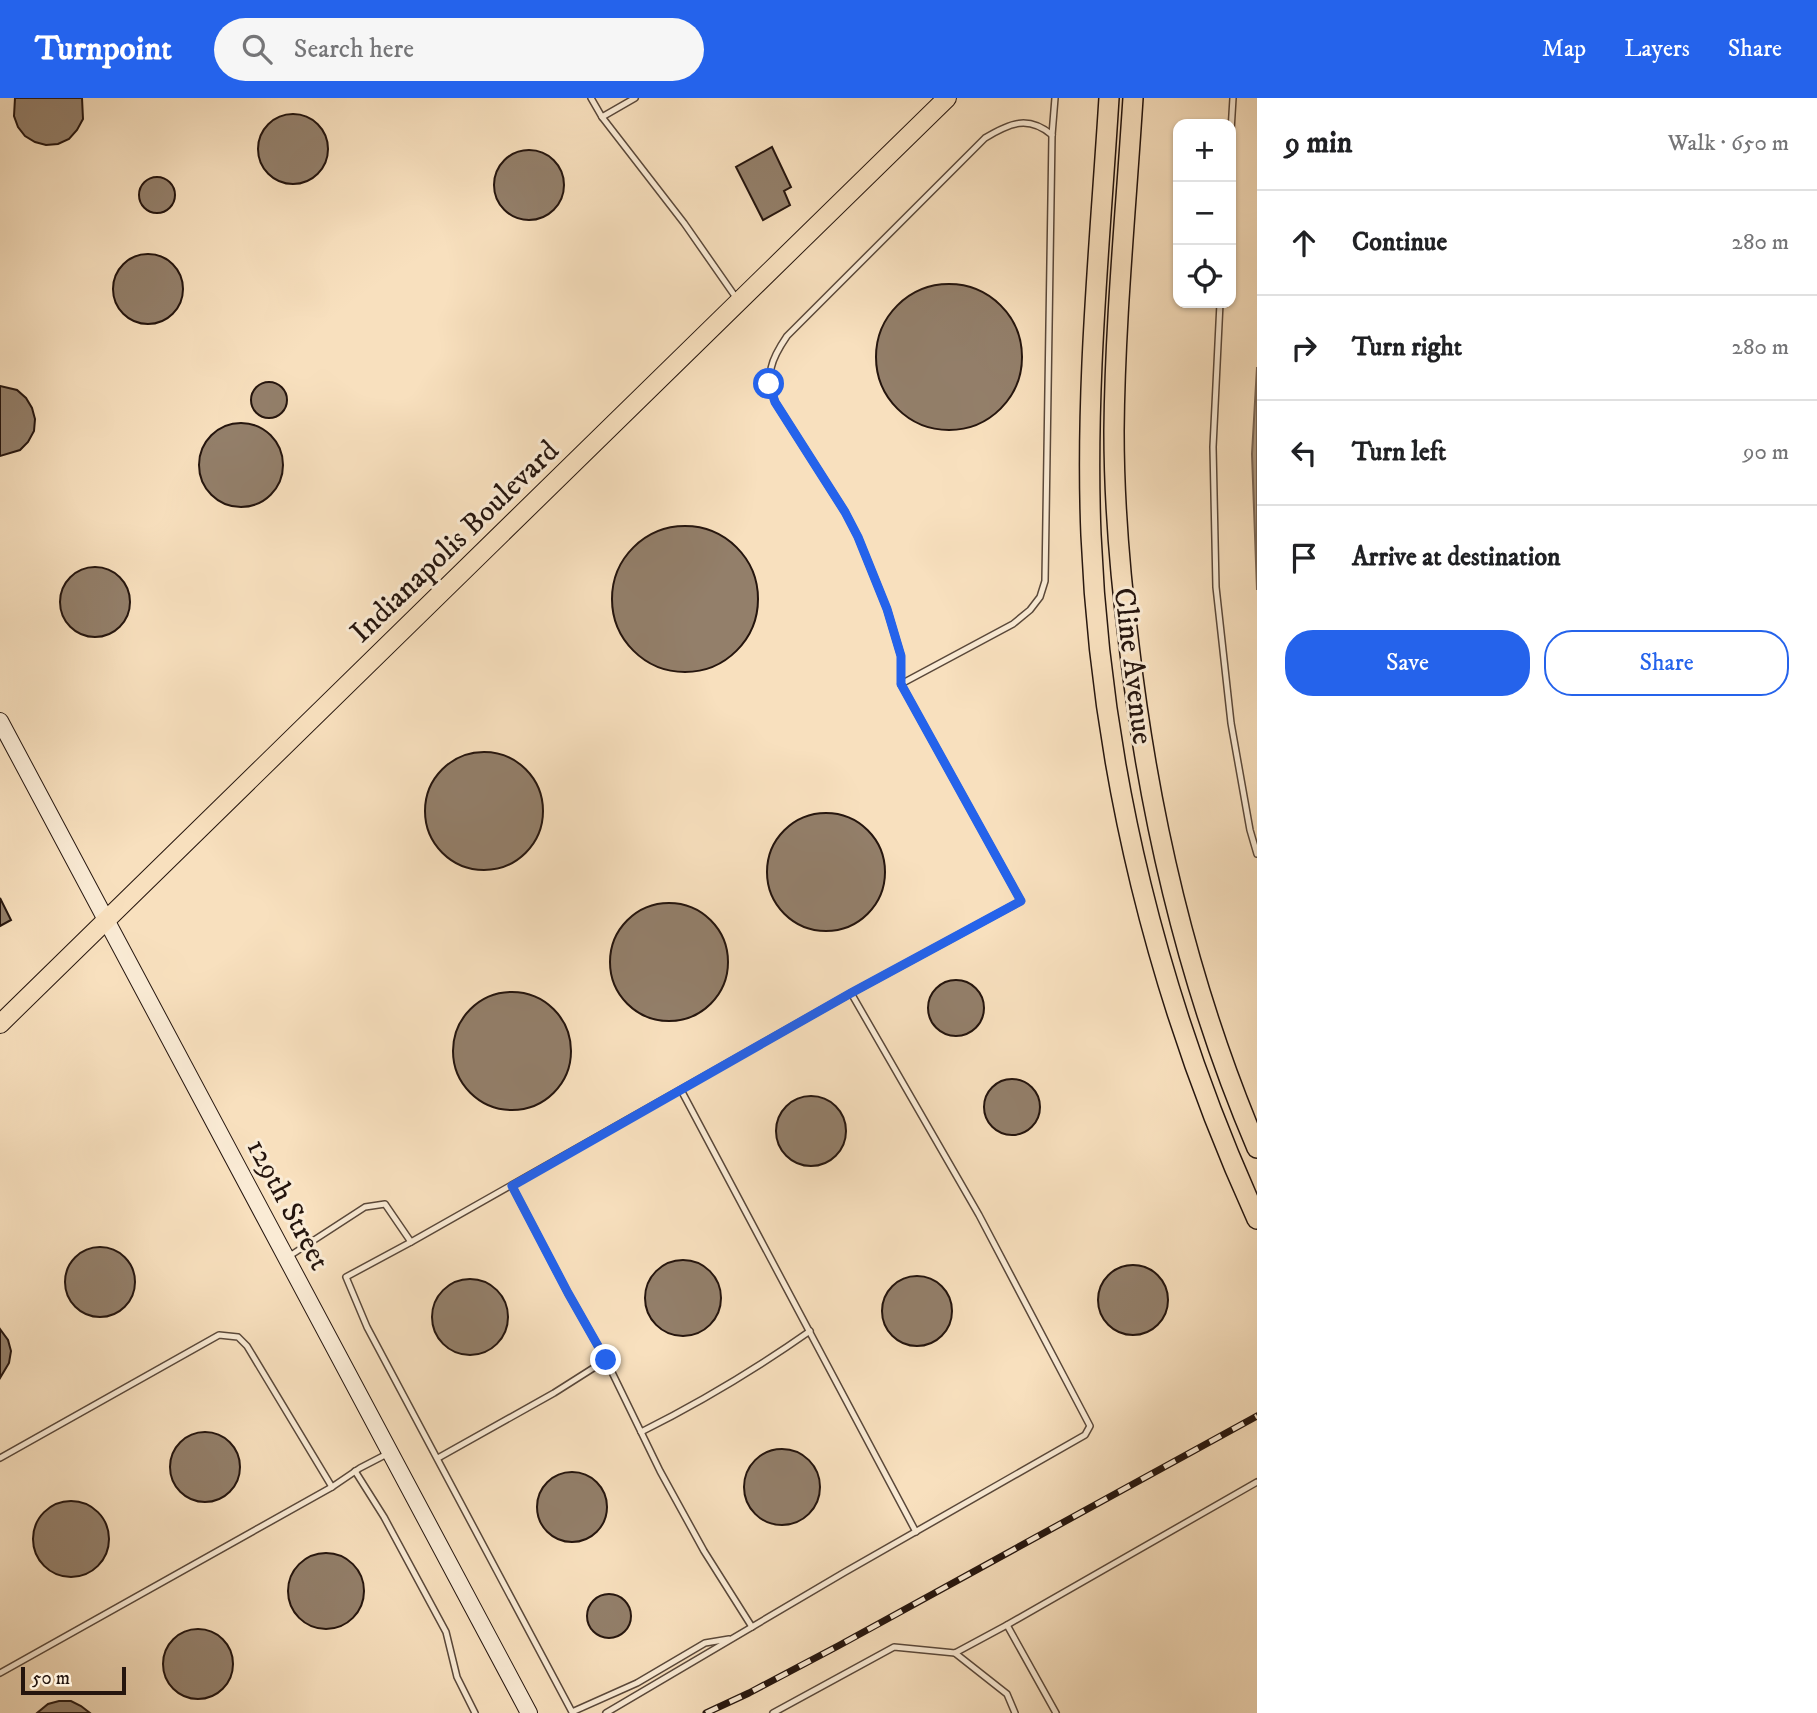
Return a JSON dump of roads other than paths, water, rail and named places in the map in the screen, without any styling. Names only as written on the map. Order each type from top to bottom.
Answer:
[{"type":"highway","name":"Cline Avenue","points":[[1109,98],[1093,337],[1089,465],[1094,587],[1104,685],[1133,853],[1164,973],[1201,1083],[1257,1219]]},
{"type":"highway","name":"Cline Avenue","points":[[1133,98],[1114,432],[1120,572],[1130,661],[1158,824],[1186,947],[1210,1023],[1257,1148]]},
{"type":"main road","name":"Indianapolis Boulevard","points":[[0,1024],[947,98]]},
{"type":"main road","name":"129th Street","points":[[0,721],[529,1713]]},
{"type":"lane","points":[[592,98],[602,117],[684,223],[739,301]]},
{"type":"lane","points":[[602,117],[635,98]]},
{"type":"lane","points":[[901,684],[1013,624],[1030,610],[1040,597],[1045,581],[1052,135],[1055,98]]},
{"type":"lane","points":[[1232,119],[1233,98]]},
{"type":"lane","points":[[732,1639],[705,1643],[636,1683],[572,1712],[367,1327],[346,1277],[851,993],[1021,901],[901,684],[901,656],[887,609],[858,537],[775,402],[769,384],[770,368],[776,352],[787,336],[985,138],[1004,126],[1025,122],[1041,126],[1052,135]]},
{"type":"lane","points":[[1220,308],[1213,447],[1216,587],[1231,723],[1250,830],[1257,854]]},
{"type":"lane","points":[[606,1713],[1084,1435],[1090,1426],[979,1215],[851,993]]},
{"type":"lane","points":[[681,1090],[916,1532]]},
{"type":"lane","points":[[512,1186],[606,1360],[704,1551],[752,1626]]},
{"type":"lane","points":[[286,1259],[365,1207],[385,1204],[411,1242]]},
{"type":"lane","points":[[641,1432],[757,1368],[810,1331]]},
{"type":"lane","points":[[0,1458],[219,1335],[238,1337],[247,1346],[332,1487]]},
{"type":"lane","points":[[438,1458],[554,1393],[606,1360]]},
{"type":"lane","points":[[0,1674],[390,1453]]},
{"type":"lane","points":[[355,1471],[384,1517],[446,1632],[457,1677],[475,1713]]},
{"type":"lane","points":[[956,1653],[1257,1482]]},
{"type":"lane","points":[[1007,1625],[1056,1713]]},
{"type":"lane","points":[[773,1713],[894,1647],[956,1653],[1007,1693],[1015,1713]]},
{"type":"railway","points":[[706,1713],[838,1646],[1257,1416]]}]
